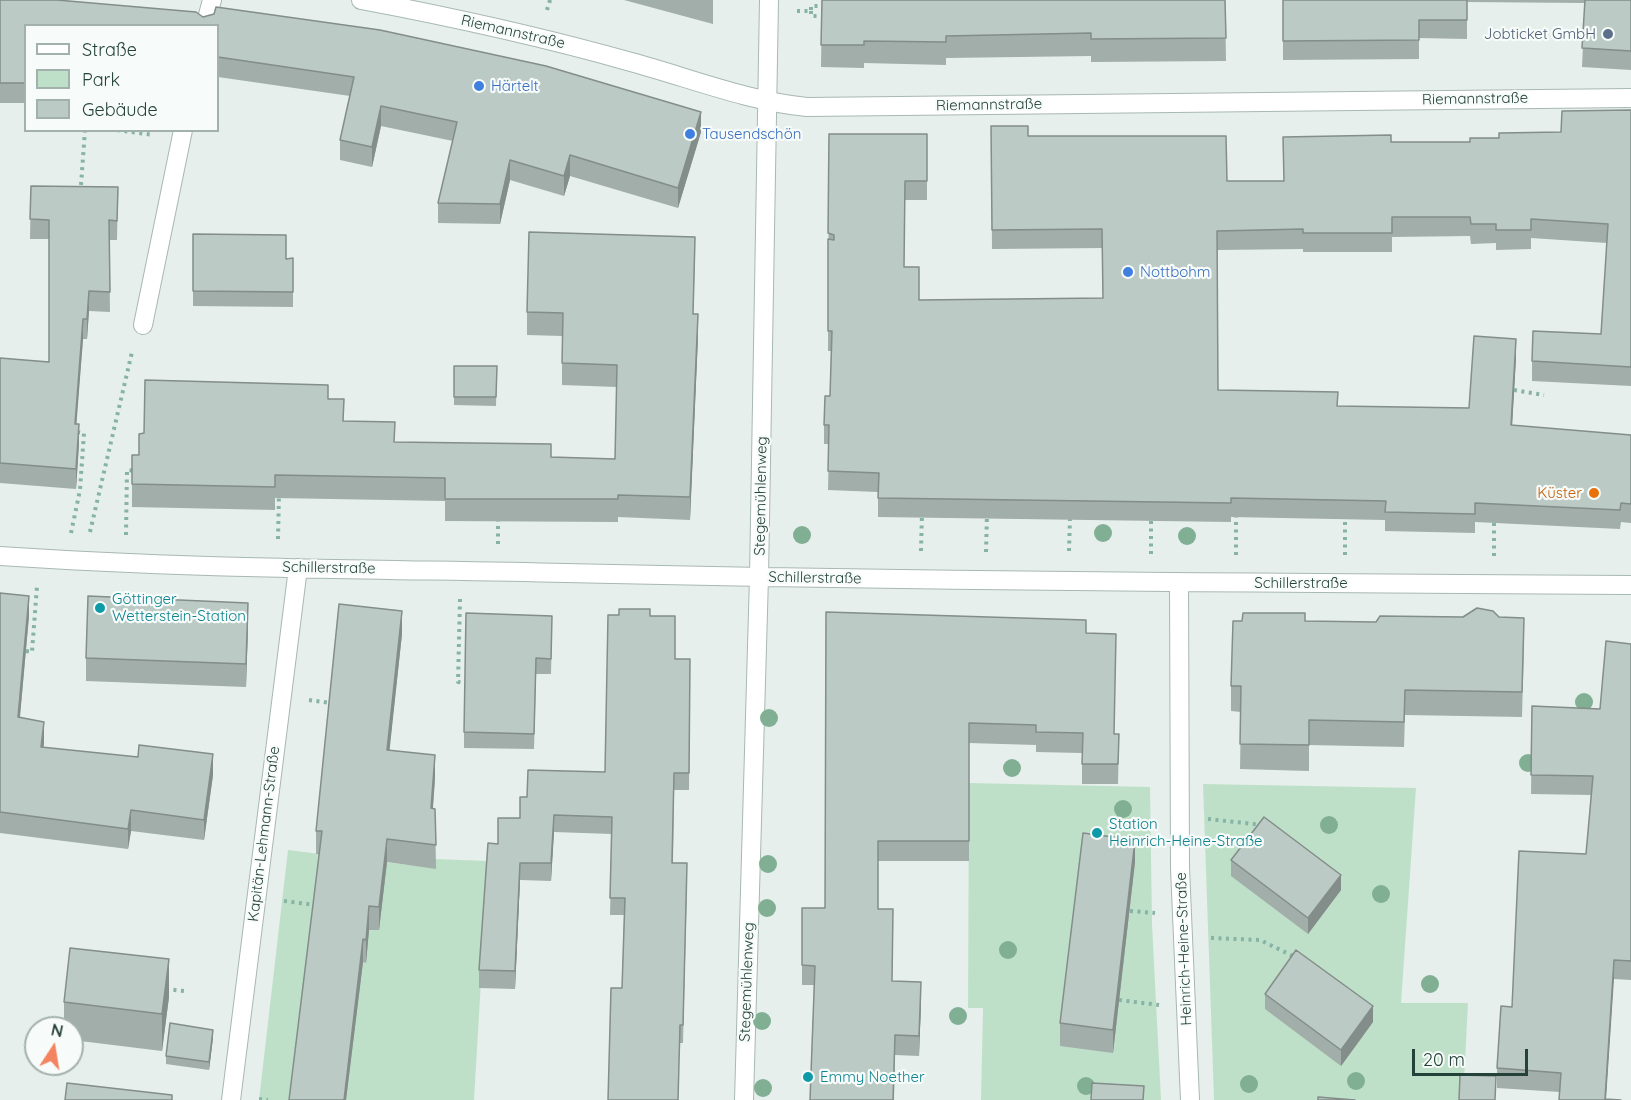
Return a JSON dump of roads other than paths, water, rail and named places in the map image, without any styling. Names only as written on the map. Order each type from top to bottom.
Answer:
[{"type":"street","points":[[206,24],[212,0]]},
{"type":"street","name":"Riemannstraße","points":[[361,0],[542,38],[768,104],[819,107],[1631,98]]},
{"type":"street","name":"Stegemühlenweg","points":[[744,1100],[759,577],[769,0]]},
{"type":"street","points":[[143,325],[164,249],[182,135]]},
{"type":"street","name":"Schillerstraße","points":[[0,556],[74,561],[298,568],[759,577],[1631,585]]},
{"type":"street","name":"Kapitän-Lehmann-Straße","points":[[231,1100],[298,568]]},
{"type":"street","name":"Heinrich-Heine-Straße","points":[[1179,582],[1180,817],[1190,1100]]},
{"type":"place","name":"Jobticket GmbH","points":[[1608,34]]},
{"type":"place","name":"Härtelt","points":[[479,86]]},
{"type":"place","name":"Tausendschön","points":[[690,134]]},
{"type":"place","name":"Nottbohm","points":[[1128,272]]},
{"type":"place","name":"Küster","points":[[1594,493]]},
{"type":"place","name":"Göttinger Wetterstein-Station","points":[[100,608]]},
{"type":"place","name":"Station Heinrich-Heine-Straße","points":[[1097,833]]},
{"type":"place","name":"Emmy Noether","points":[[808,1077]]}]
